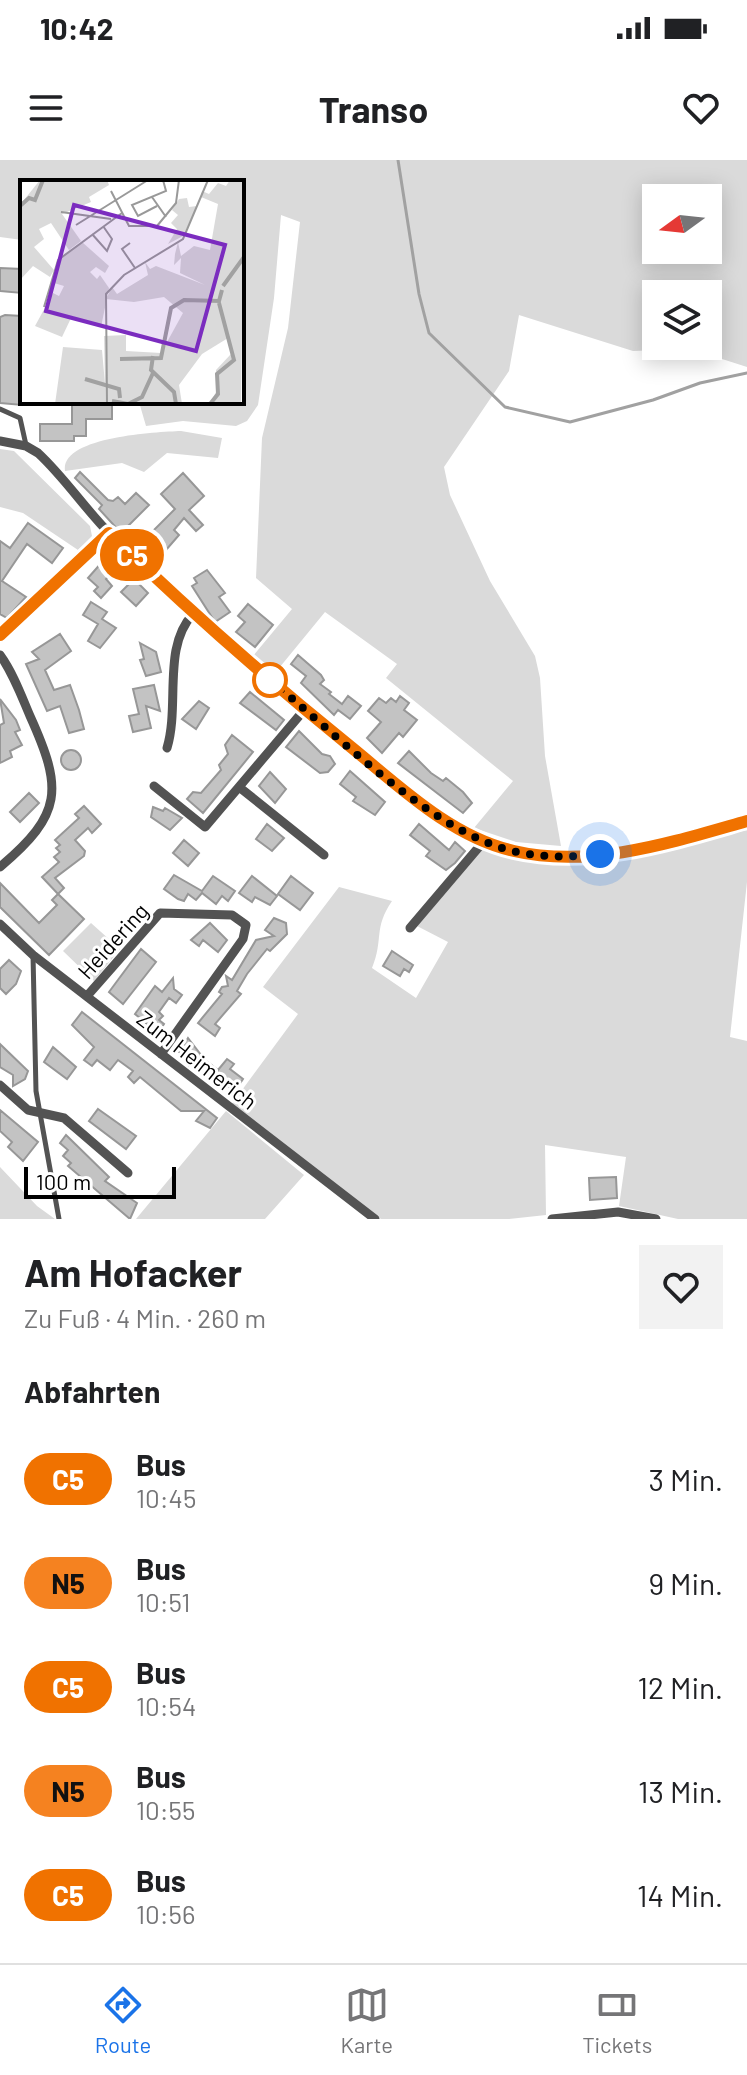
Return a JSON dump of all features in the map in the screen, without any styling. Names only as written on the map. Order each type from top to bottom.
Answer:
[{"type":"street","points":[[0,441],[26,446],[44,458],[109,533],[193,614],[422,804],[484,841],[522,853],[574,857],[626,852],[747,821]]},
{"type":"street","points":[[0,635],[109,533]]},
{"type":"street","points":[[167,748],[174,724],[175,649],[181,628],[193,614]]},
{"type":"street","points":[[0,655],[41,740],[53,783],[49,810],[40,828],[0,867]]},
{"type":"street","points":[[154,786],[205,827],[305,709]]},
{"type":"street","points":[[239,787],[324,855]]},
{"type":"street","points":[[410,928],[484,841]]},
{"type":"street","name":"Heidering","points":[[87,996],[160,913],[232,915],[243,920],[246,925],[243,939],[161,1054]]},
{"type":"street","name":"Zum Heimerich","points":[[0,924],[33,955],[375,1219]]},
{"type":"street","points":[[0,1085],[28,1110],[64,1118],[128,1173]]},
{"type":"street","points":[[552,1219],[610,1212],[656,1219]]},
{"type":"lane","points":[[0,409],[20,418],[26,446]]},
{"type":"lane","points":[[33,955],[36,1080],[59,1219]]},
{"type":"shaded area","points":[[0,160],[747,160],[747,367],[722,359],[722,280],[642,280],[642,351],[633,351],[519,315],[509,371],[444,467],[450,495],[490,581],[535,656],[540,678],[545,756],[561,846],[516,842],[474,828],[513,781],[386,678],[397,664],[325,612],[275,673],[253,656],[292,609],[256,578],[262,438],[288,328],[300,222],[281,215],[274,298],[258,405],[247,421],[236,426],[183,421],[146,426],[140,404],[244,404],[244,180],[20,180],[20,240],[0,237]]},
{"type":"shaded area","points":[[181,431],[222,438],[218,458],[167,453],[144,472],[122,463],[65,471],[67,460],[77,451],[93,444],[132,435]]},
{"type":"shaded area","points":[[0,449],[14,451],[90,526],[92,536],[78,550],[23,513],[0,507]]},
{"type":"shaded area","points":[[747,830],[747,882],[730,1037],[747,1041],[747,1219],[678,1219],[619,1206],[626,1157],[545,1145],[546,1215],[509,1219],[381,1219],[231,1105],[298,1014],[263,987],[339,887],[392,901],[380,927],[372,968],[416,998],[448,942],[417,926],[483,848],[519,856],[585,860],[647,852]]},
{"type":"shaded area","points":[[91,923],[120,949],[94,981],[63,951]]},
{"type":"shaded area","points":[[226,1111],[304,1175],[265,1219],[136,1219]]},
{"type":"shaded area","points":[[0,1167],[37,1206],[55,1219],[0,1219]]},
{"type":"building","points":[[0,268],[20,269],[20,293],[0,291]]},
{"type":"building","points":[[20,316],[22,405],[0,403],[0,317]]},
{"type":"building","points":[[72,404],[112,404],[112,419],[86,419],[86,436],[74,436],[74,441],[40,441],[40,424],[72,424]]},
{"type":"building","points":[[80,472],[108,500],[118,497],[125,504],[136,493],[149,505],[121,533],[99,509],[102,505],[75,478]]},
{"type":"building","points":[[183,473],[204,496],[189,510],[203,525],[196,531],[184,518],[174,530],[179,535],[153,565],[145,558],[157,545],[148,536],[175,509],[161,494]]},
{"type":"building","points":[[28,523],[63,548],[52,563],[27,544],[2,581],[26,597],[7,618],[0,614],[0,541],[10,548]]},
{"type":"building","points":[[103,561],[114,571],[106,579],[112,586],[101,598],[94,591],[98,587],[88,578]]},
{"type":"building","points":[[207,570],[225,593],[219,597],[230,612],[215,622],[192,586],[197,583],[194,578]]},
{"type":"building","points":[[134,579],[148,593],[136,606],[121,592]]},
{"type":"building","points":[[91,602],[107,612],[102,619],[116,628],[100,648],[88,641],[98,624],[83,615]]},
{"type":"building","points":[[248,604],[273,625],[255,647],[236,632],[245,622],[238,616]]},
{"type":"building","points":[[60,634],[71,651],[45,670],[54,690],[70,685],[84,729],[69,733],[60,706],[47,711],[26,664],[39,659],[32,652]]},
{"type":"building","points":[[140,643],[156,652],[161,672],[146,676],[140,660],[144,659]]},
{"type":"building","points":[[298,655],[321,675],[324,680],[320,684],[331,692],[329,694],[342,704],[348,696],[361,706],[350,719],[338,710],[334,715],[301,683],[306,676],[291,664]]},
{"type":"building","points":[[154,685],[160,711],[146,706],[151,728],[133,732],[129,716],[139,714],[133,689]]},
{"type":"building","points":[[250,692],[284,720],[276,730],[240,703]]},
{"type":"building","points":[[400,696],[409,703],[404,710],[417,720],[403,737],[399,733],[382,753],[367,738],[381,722],[368,711],[379,698],[386,703],[391,698],[396,702]]},
{"type":"building","points":[[0,699],[16,720],[20,730],[15,732],[22,745],[10,751],[12,757],[0,763],[0,725],[4,723]]},
{"type":"building","points":[[199,701],[209,708],[196,729],[182,719]]},
{"type":"building","points":[[299,731],[322,754],[330,756],[335,764],[328,772],[320,773],[286,747]]},
{"type":"building","points":[[232,735],[253,752],[203,813],[187,799],[193,792],[201,793],[221,770],[219,765],[228,754],[225,745]]},
{"type":"building","points":[[67,750],[75,750],[81,760],[75,770],[67,770],[61,764],[61,756]]},
{"type":"building","points":[[409,751],[431,773],[443,781],[446,778],[463,792],[472,803],[463,813],[398,763]]},
{"type":"building","points":[[350,771],[385,802],[375,815],[353,801],[356,797],[340,784]]},
{"type":"building","points":[[270,772],[286,789],[275,803],[259,786]]},
{"type":"building","points":[[29,793],[39,803],[20,822],[10,812]]},
{"type":"building","points":[[84,806],[101,824],[92,833],[88,828],[75,840],[85,851],[84,856],[55,878],[64,888],[58,894],[42,877],[59,862],[54,857],[60,852],[56,848],[60,845],[55,840],[79,818],[75,814]]},
{"type":"building","points":[[153,807],[163,811],[165,808],[182,818],[170,830],[151,817]]},
{"type":"building","points":[[267,824],[284,838],[272,851],[256,839]]},
{"type":"building","points":[[419,824],[449,850],[455,842],[465,851],[446,870],[426,856],[430,851],[410,835]]},
{"type":"building","points":[[184,840],[199,853],[188,866],[173,853]]},
{"type":"building","points":[[174,875],[202,891],[213,876],[235,891],[228,901],[222,896],[216,904],[202,893],[196,900],[188,894],[184,901],[164,889]]},
{"type":"building","points":[[252,876],[277,896],[270,905],[255,897],[252,902],[239,893]]},
{"type":"building","points":[[291,876],[313,893],[300,910],[278,894]]},
{"type":"building","points":[[0,883],[39,923],[57,905],[52,900],[58,894],[84,919],[49,955],[0,907]]},
{"type":"building","points":[[274,918],[286,923],[287,934],[270,951],[267,949],[247,974],[237,991],[241,994],[215,1024],[220,1028],[215,1036],[198,1023],[222,994],[219,992],[222,987],[228,986],[226,976],[232,980],[256,940],[274,936],[265,930]]},
{"type":"building","points":[[210,923],[227,940],[218,952],[203,940],[199,946],[191,940]]},
{"type":"building","points":[[141,949],[156,962],[123,1004],[109,992]]},
{"type":"building","points":[[392,951],[413,965],[409,972],[404,969],[400,976],[383,966]]},
{"type":"building","points":[[9,960],[21,971],[16,984],[6,994],[0,988],[0,969]]},
{"type":"building","points":[[173,978],[174,989],[182,995],[176,1003],[169,998],[159,1012],[163,1016],[159,1020],[164,1024],[158,1033],[135,1014],[155,986],[162,992]]},
{"type":"building","points":[[82,1012],[217,1118],[210,1128],[196,1121],[204,1111],[181,1111],[140,1077],[134,1083],[128,1077],[133,1071],[118,1060],[110,1070],[97,1060],[92,1066],[84,1060],[94,1047],[72,1025]]},
{"type":"building","points":[[188,1038],[205,1060],[218,1070],[227,1059],[234,1064],[230,1069],[243,1079],[235,1091],[192,1062],[189,1065],[188,1055],[179,1052]]},
{"type":"building","points":[[0,1044],[28,1071],[25,1079],[13,1086],[13,1075],[0,1067]]},
{"type":"building","points":[[53,1047],[76,1067],[67,1079],[44,1062]]},
{"type":"building","points":[[98,1109],[136,1136],[126,1149],[89,1121]]},
{"type":"building","points":[[0,1110],[38,1142],[23,1161],[8,1147],[12,1142],[0,1131]]},
{"type":"building","points":[[66,1135],[109,1177],[105,1181],[137,1203],[130,1219],[68,1166],[71,1163],[63,1156],[68,1150],[60,1143]]},
{"type":"building","points":[[616,1177],[617,1198],[590,1200],[589,1178]]},
{"type":"waterway","points":[[398,160],[419,294],[429,333],[505,407],[570,422],[653,400],[700,383],[747,373]]},
{"type":"bus line","name":"C5","points":[[0,635],[109,533],[193,614],[305,709],[422,804],[484,841],[512,851],[574,857],[626,852],[747,821]]},
{"type":"route","points":[[270,680],[422,804],[455,826],[512,851],[574,857],[600,854]]}]
